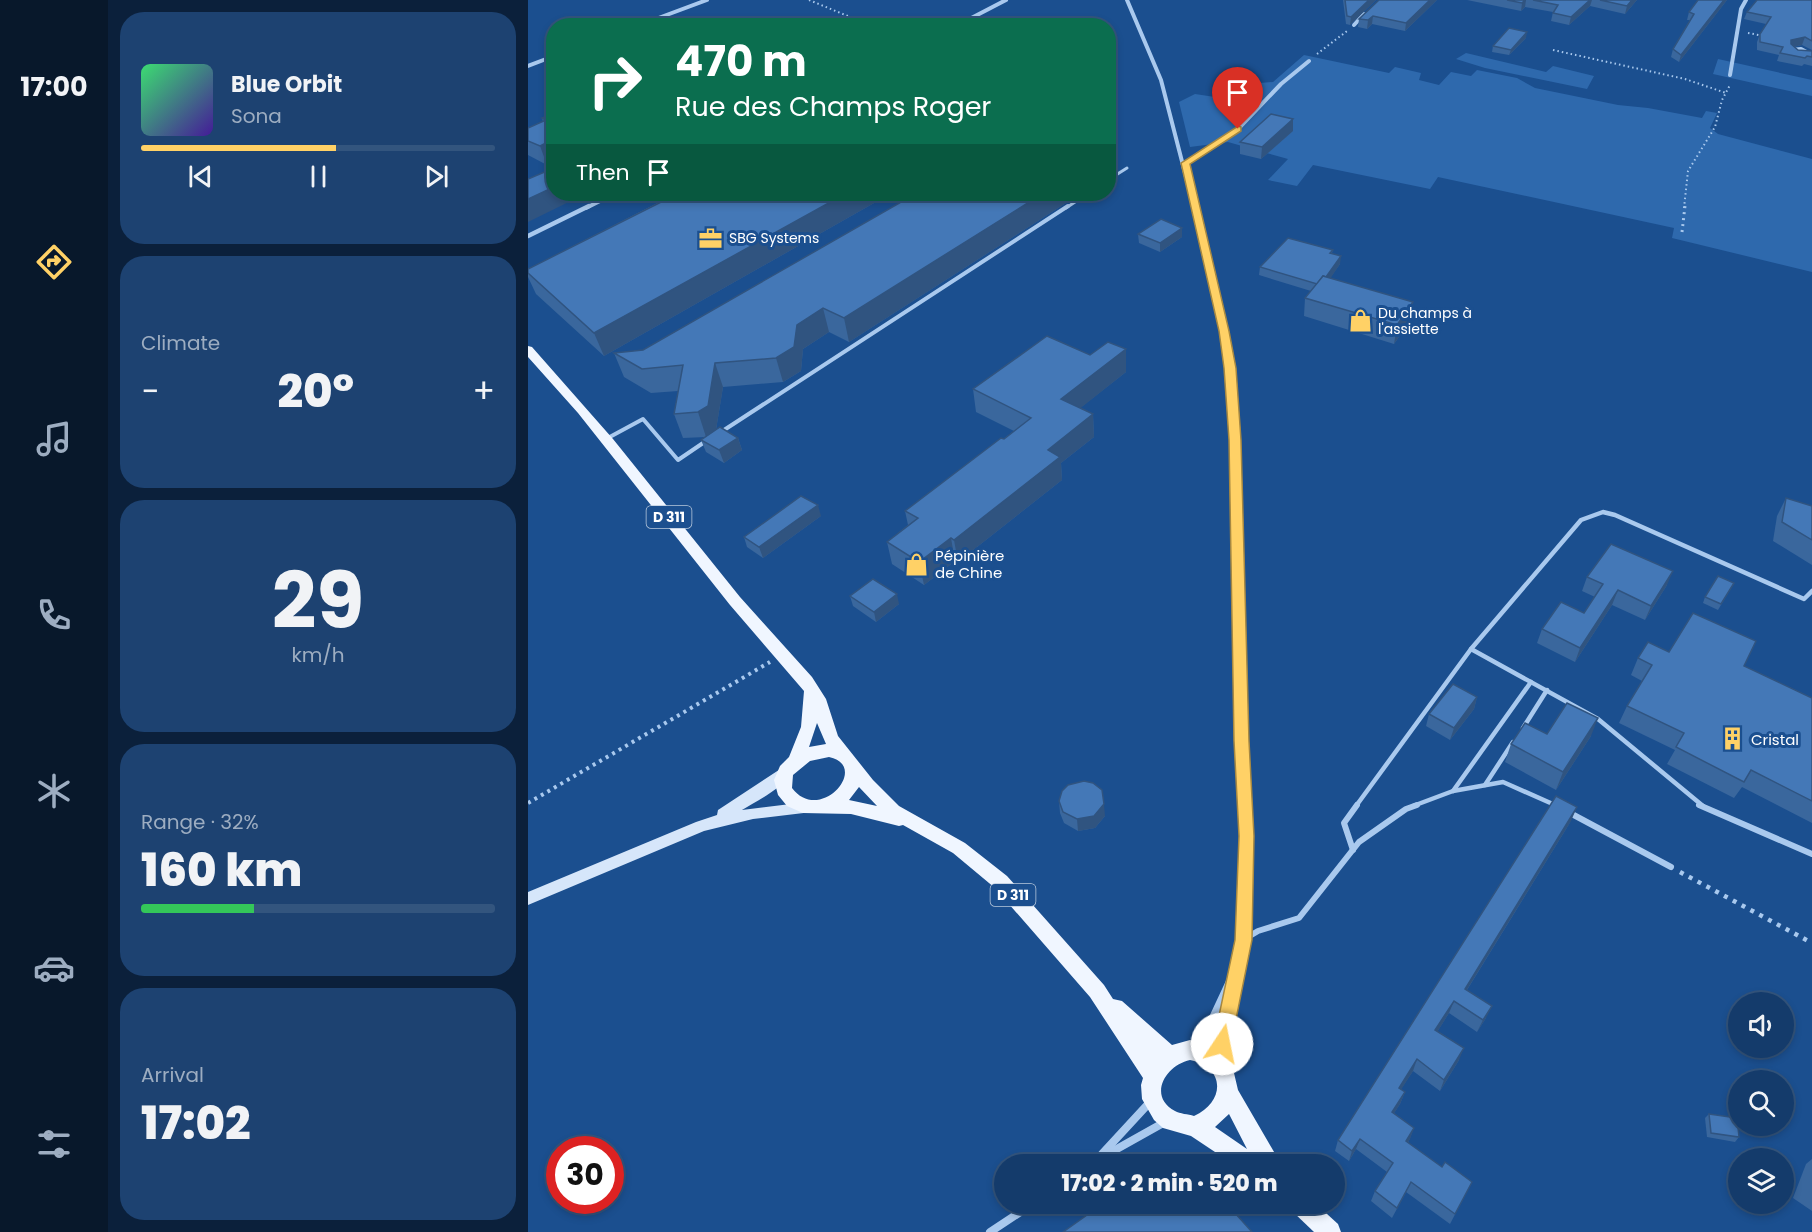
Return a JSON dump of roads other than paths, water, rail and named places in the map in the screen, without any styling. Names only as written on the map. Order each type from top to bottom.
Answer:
[{"type":"main road","name":"D 311","points":[[528,350],[569,393],[736,603],[784,654],[819,701],[829,735],[846,759]]},
{"type":"main road","name":"D 311","points":[[791,765],[806,740],[812,715],[808,686]]},
{"type":"main road","points":[[528,898],[701,826],[755,796],[791,765],[817,750],[830,750],[846,759],[883,802],[910,822]]},
{"type":"main road","points":[[791,765],[783,782],[786,794],[794,803],[817,807],[837,800],[848,789],[854,776],[846,759]]},
{"type":"main road","points":[[701,826],[752,812],[817,807],[851,807],[910,822]]},
{"type":"main road","name":"D 311","points":[[910,822],[959,848],[981,865],[1029,912],[1097,991],[1168,1056]]},
{"type":"main road","name":"D 311","points":[[1097,991],[1153,1075]]},
{"type":"main road","points":[[1228,1092],[1222,1108],[1211,1120],[1195,1126],[1181,1126],[1168,1120],[1159,1111],[1153,1100],[1151,1087],[1153,1075],[1159,1064],[1168,1056],[1183,1050],[1198,1051],[1209,1056],[1218,1064],[1226,1079],[1228,1092],[1264,1154]]},
{"type":"main road","points":[[1195,1126],[1236,1154]]},
{"type":"main road","points":[[1311,1214],[1330,1232]]},
{"type":"street","points":[[659,18],[707,0]]},
{"type":"street","points":[[971,18],[1006,0]]},
{"type":"street","points":[[1127,0],[1161,80],[1185,163],[1224,331],[1230,368],[1235,440],[1246,836],[1243,940],[1218,1064]]},
{"type":"street","points":[[1730,75],[1741,9],[1746,0]]},
{"type":"street","points":[[1354,25],[1370,9]]},
{"type":"street","points":[[1807,53],[1812,55]]},
{"type":"street","points":[[528,66],[546,59]]},
{"type":"street","points":[[1185,163],[1238,129],[1281,84],[1309,61]]},
{"type":"street","points":[[528,236],[600,201]]},
{"type":"street","points":[[1198,1051],[1237,966]]},
{"type":"street","points":[[1102,1154],[1153,1100]]},
{"type":"street","points":[[1108,1154],[1168,1120]]},
{"type":"street","points":[[990,1232],[1017,1214]]},
{"type":"lane","points":[[1116,175],[1127,168]]},
{"type":"lane","points":[[718,434],[1076,201]]},
{"type":"lane","points":[[606,439],[643,419],[678,459],[708,440]]},
{"type":"lane","points":[[1353,850],[1344,822],[1471,649],[1581,520],[1603,512],[1615,514],[1804,599],[1812,591]]},
{"type":"lane","points":[[1471,649],[1598,719],[1697,804],[1812,854]]},
{"type":"lane","points":[[1453,791],[1531,682]]},
{"type":"lane","points":[[1485,785],[1547,690]]},
{"type":"lane","points":[[1243,940],[1258,931],[1299,918],[1359,842],[1406,809],[1453,791],[1503,782],[1557,807]]},
{"type":"lane","points":[[1568,812],[1671,867]]},
{"type":"place","name":"SBG Systems","points":[[711,238]]},
{"type":"place","name":"Du champs à l'assiette","points":[[1360,321]]},
{"type":"place","name":"Pépinière de Chine","points":[[917,564]]},
{"type":"place","name":"Cristal","points":[[1733,739]]}]
